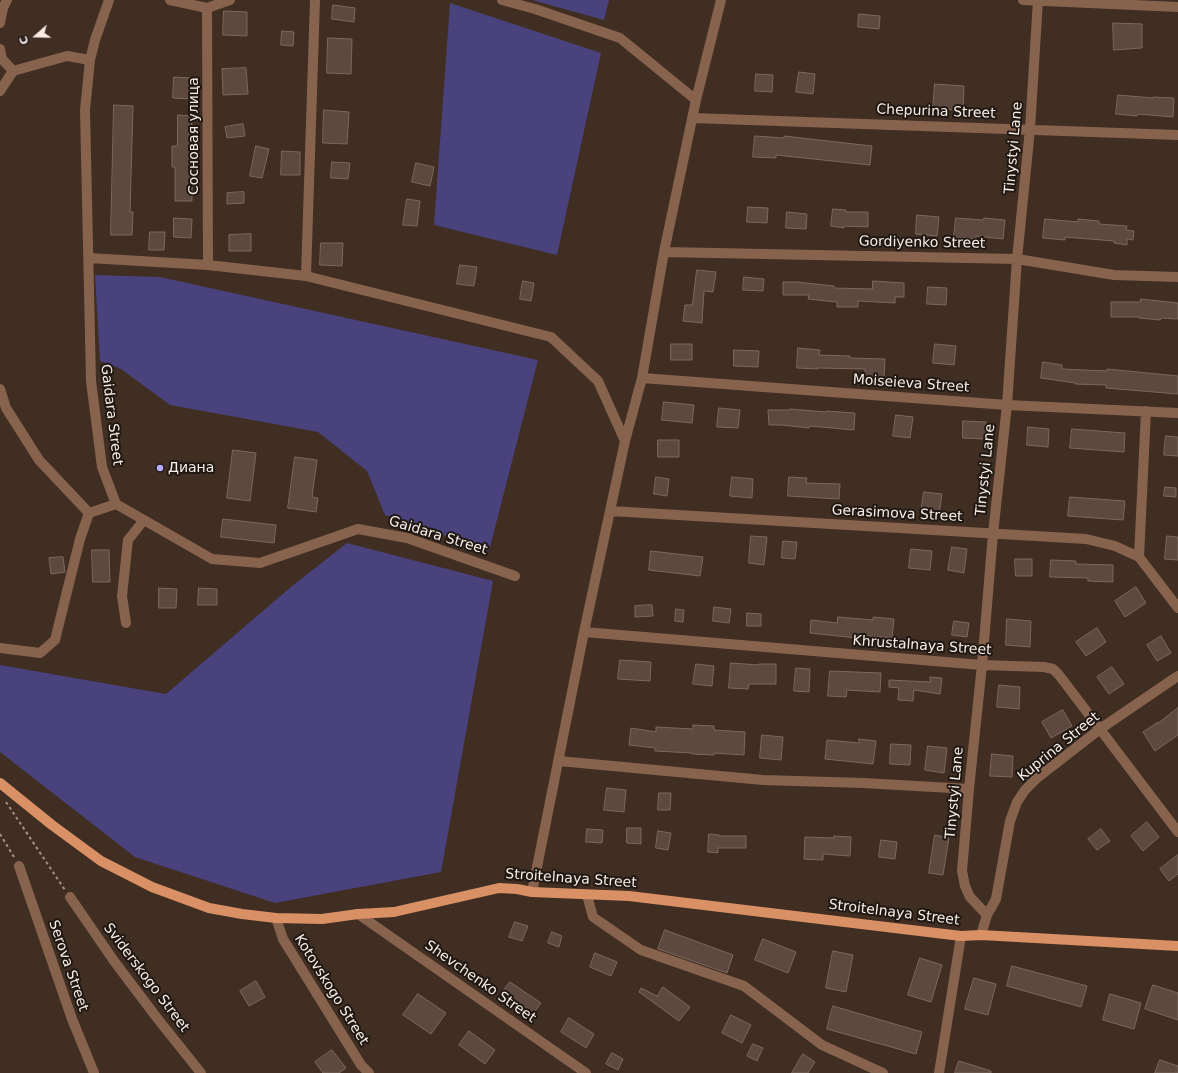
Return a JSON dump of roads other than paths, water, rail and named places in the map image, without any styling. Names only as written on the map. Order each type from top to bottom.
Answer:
[{"type":"main road","name":"Stroitelnaya Street","points":[[0,783],[52,825],[101,861],[152,887],[209,908],[242,914],[276,918],[322,919],[358,914],[394,912],[499,888],[532,892],[629,896],[961,936],[981,935],[1178,946]]},
{"type":"street","points":[[0,23],[3,8],[7,0]]},
{"type":"street","name":"Gaidara Street","points":[[109,0],[95,40],[90,60],[85,110],[91,381],[102,467],[116,504],[212,559],[260,563],[358,528],[407,538],[515,576]]},
{"type":"street","points":[[170,0],[207,8],[230,0]]},
{"type":"street","points":[[306,276],[315,0]]},
{"type":"street","points":[[502,0],[535,9],[620,38],[696,100]]},
{"type":"street","points":[[532,892],[584,632],[625,441],[642,378],[664,252],[692,118],[721,0]]},
{"type":"street","points":[[1023,0],[1178,6]]},
{"type":"street","name":"Tinystyi Lane","points":[[987,915],[970,897],[965,886],[962,871],[993,534],[1007,405],[1017,259],[1030,129],[1038,1]]},
{"type":"street","name":"Сосновая улица","points":[[207,8],[208,265]]},
{"type":"street","points":[[0,49],[2,59],[13,71]]},
{"type":"street","points":[[0,91],[13,71],[67,56],[90,60]]},
{"type":"street","name":"Chepurina Street","points":[[692,118],[1178,134]]},
{"type":"street","name":"Gordiyenko Street","points":[[664,252],[1017,259],[1114,275],[1178,278]]},
{"type":"street","points":[[88,258],[208,265],[306,276],[551,337],[598,381],[625,441]]},
{"type":"street","name":"Moiseieva Street","points":[[642,378],[1007,405],[1178,413]]},
{"type":"street","points":[[0,389],[6,408],[39,460],[89,513]]},
{"type":"street","points":[[1139,557],[1146,411]]},
{"type":"street","points":[[89,513],[116,504]]},
{"type":"street","name":"Gerasimova Street","points":[[610,511],[1086,539],[1115,546],[1139,557],[1178,608]]},
{"type":"street","points":[[0,648],[40,653],[55,640],[80,539],[89,513]]},
{"type":"street","points":[[126,623],[122,596],[128,540],[144,520]]},
{"type":"street","name":"Khrustalnaya Street","points":[[584,632],[982,665],[1044,667],[1053,669],[1178,832]]},
{"type":"street","name":"Kuprina Street","points":[[987,915],[996,900],[1010,821],[1017,802],[1025,790],[1037,778],[1100,730],[1178,676]]},
{"type":"street","points":[[559,761],[764,780],[864,783],[969,789]]},
{"type":"street","name":"Serova Street","points":[[19,866],[72,1019],[94,1073]]},
{"type":"street","points":[[587,895],[592,917],[641,950],[744,986],[822,1045],[883,1073]]},
{"type":"street","name":"Sviderskogo Street","points":[[70,897],[114,961],[201,1073]]},
{"type":"street","name":"Shevchenko Street","points":[[358,914],[580,1071]]},
{"type":"street","points":[[981,935],[987,915]]},
{"type":"street","name":"Kotovskogo Street","points":[[276,918],[283,939],[361,1065],[369,1073]]},
{"type":"street","points":[[939,1073],[961,936]]},
{"type":"place","name":"Диана","points":[[160,468]]}]
